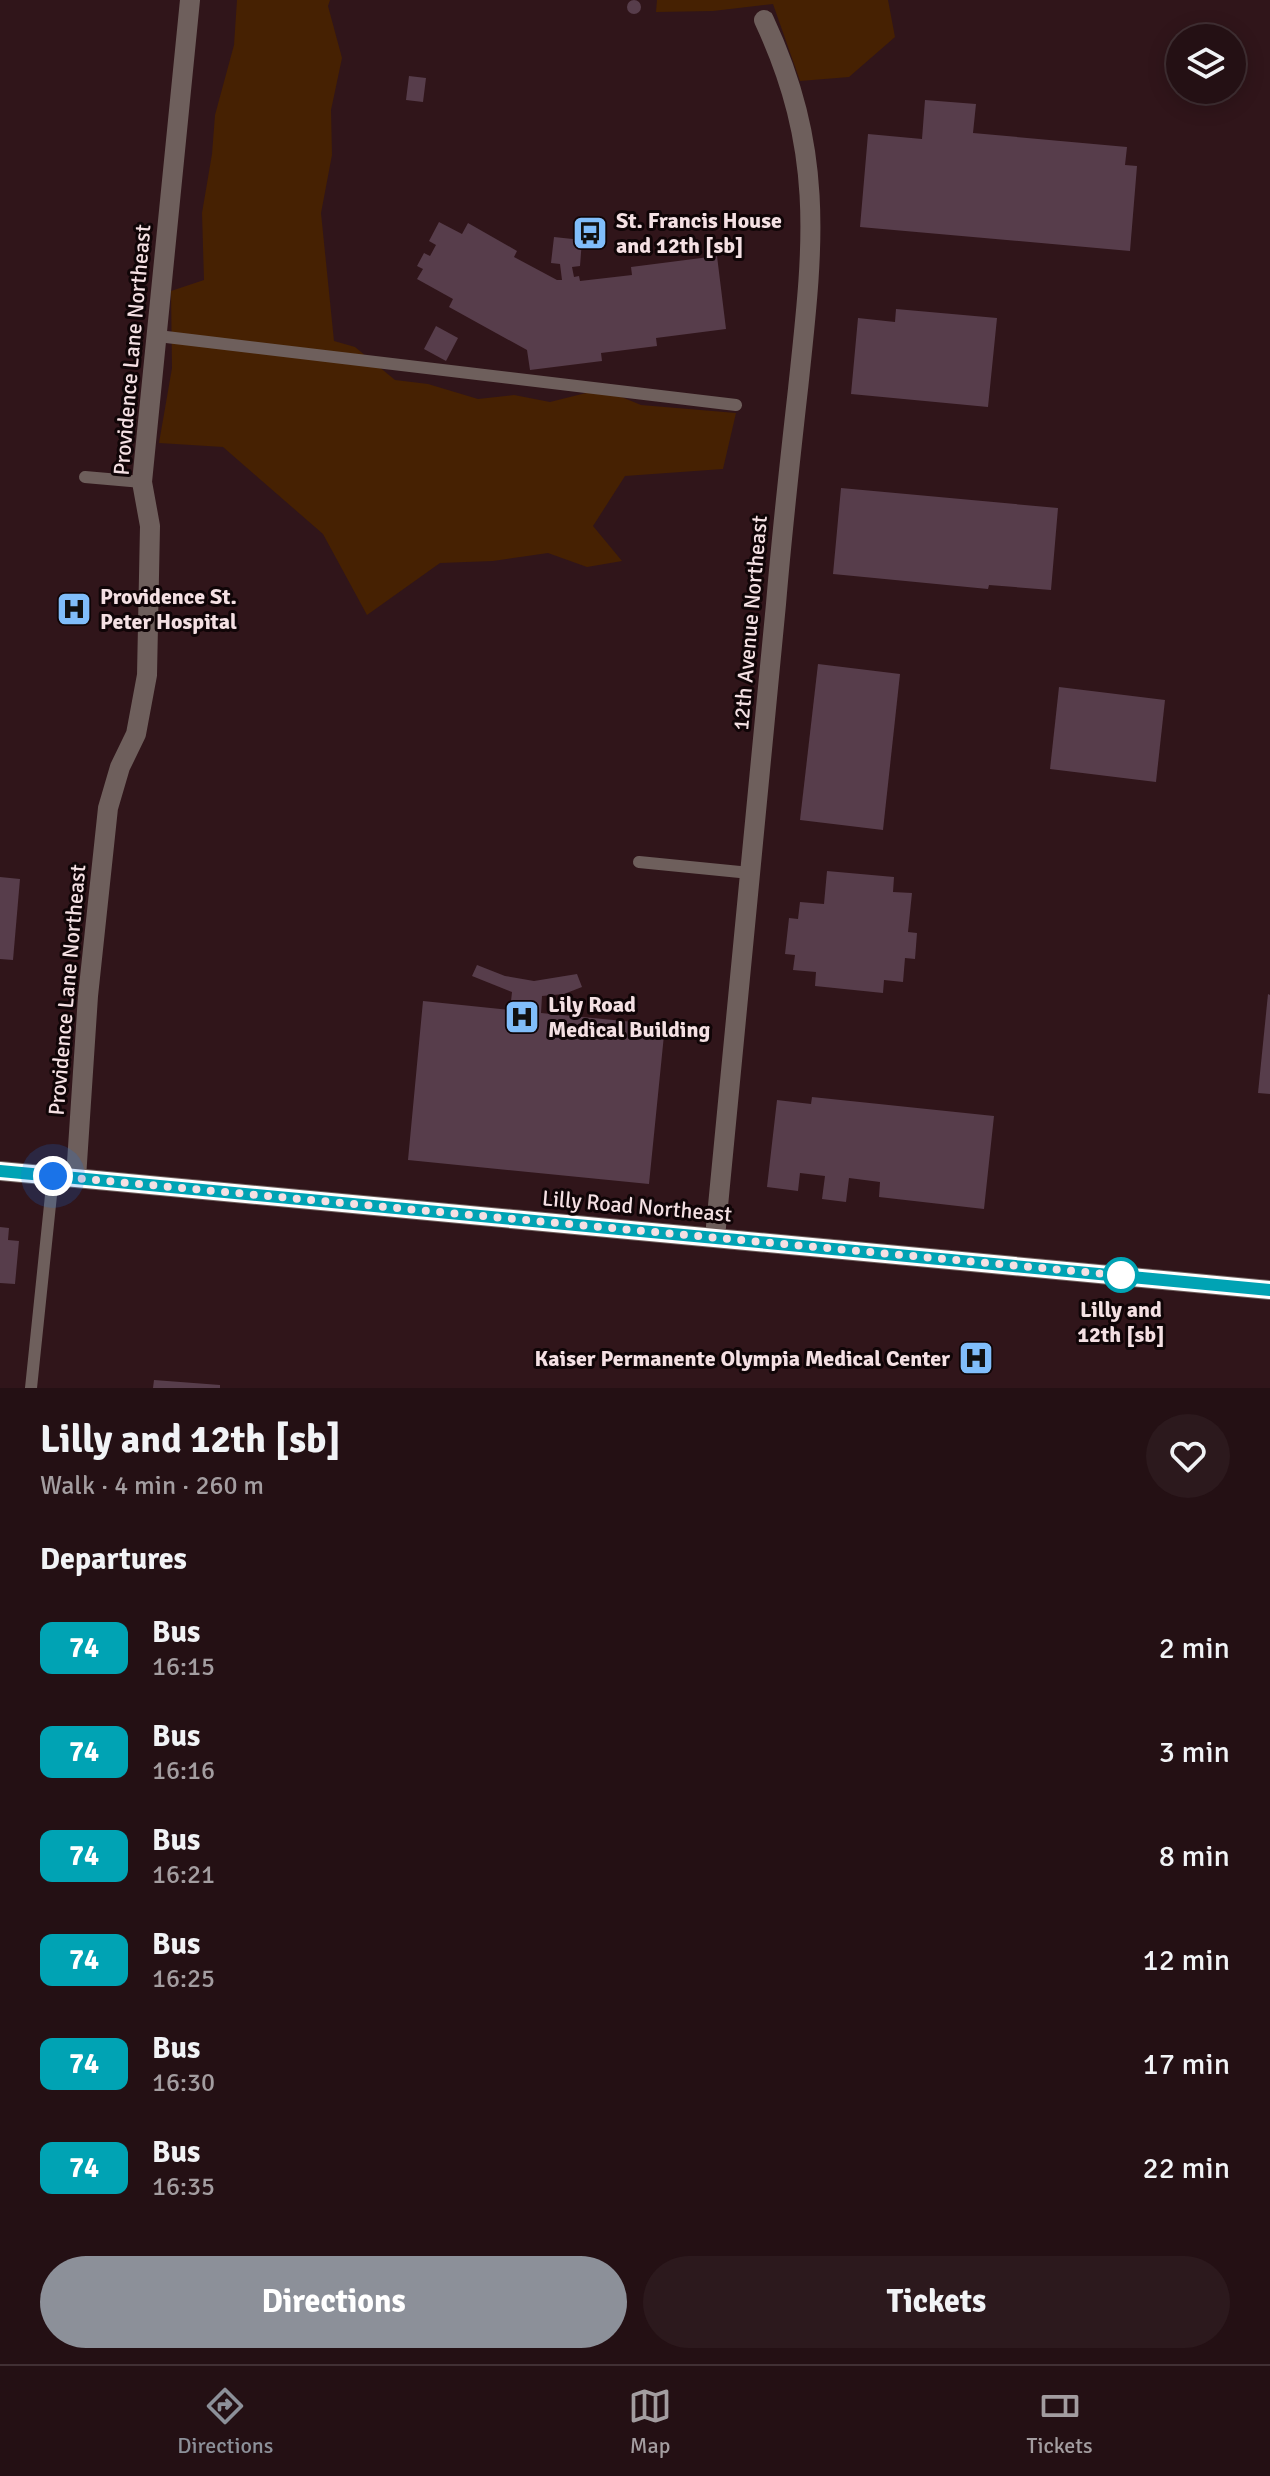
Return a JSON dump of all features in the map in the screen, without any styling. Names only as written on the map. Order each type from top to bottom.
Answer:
[{"type":"street","name":"Providence Lane Northeast","points":[[76,1178],[88,996],[108,808],[120,767],[136,734],[147,675],[150,526],[142,482],[190,0]]},
{"type":"street","name":"12th Avenue Northeast","points":[[715,1237],[812,249],[809,170],[803,133],[780,55],[764,20]]},
{"type":"street","name":"Lilly Road Northeast","points":[[0,1171],[1270,1290]]},
{"type":"lane","points":[[158,336],[736,405]]},
{"type":"lane","points":[[85,477],[142,482]]},
{"type":"lane","points":[[639,862],[750,873]]},
{"type":"lane","points":[[31,1388],[53,1176]]},
{"type":"shaded area","points":[[237,0],[330,0],[328,6],[342,58],[331,110],[332,155],[321,213],[334,341],[355,347],[395,380],[428,384],[478,399],[514,395],[550,402],[602,389],[641,405],[736,413],[723,469],[625,476],[593,526],[622,561],[587,567],[548,553],[493,561],[440,563],[367,615],[323,534],[223,447],[159,443],[172,368],[171,291],[204,280],[202,213],[215,115],[234,45]]},
{"type":"shaded area","points":[[657,0],[888,0],[895,37],[849,77],[800,81],[773,4],[713,11],[656,12]]},
{"type":"building","points":[[634,0],[641,7],[634,14],[627,7]]},
{"type":"building","points":[[409,76],[426,78],[423,102],[406,100]]},
{"type":"building","points":[[925,100],[976,104],[973,133],[1127,147],[1125,165],[1137,166],[1130,251],[860,227],[868,134],[922,139]]},
{"type":"building","points":[[439,222],[462,234],[468,223],[517,251],[514,257],[557,280],[562,280],[560,264],[551,263],[554,237],[582,240],[580,266],[572,267],[574,277],[579,276],[580,281],[632,275],[631,267],[717,256],[726,329],[656,338],[657,346],[601,353],[602,361],[530,370],[527,350],[449,307],[453,299],[417,279],[423,269],[417,266],[424,253],[430,256],[436,245],[429,241]]},
{"type":"building","points":[[896,309],[997,318],[988,407],[851,394],[858,318],[895,322]]},
{"type":"building","points":[[436,326],[458,338],[446,361],[424,349]]},
{"type":"building","points":[[841,488],[1058,508],[1051,590],[989,585],[988,589],[833,574]]},
{"type":"building","points":[[818,664],[900,674],[883,830],[800,820]]},
{"type":"building","points":[[1059,687],[1165,700],[1156,782],[1050,769]]},
{"type":"building","points":[[827,871],[894,877],[893,892],[912,893],[908,932],[917,933],[915,959],[905,958],[903,982],[884,980],[883,993],[815,986],[816,972],[793,970],[795,955],[785,954],[789,918],[798,919],[800,902],[824,904]]},
{"type":"building","points":[[0,877],[20,879],[13,960],[0,959]]},
{"type":"building","points":[[477,965],[505,976],[534,981],[577,974],[582,987],[564,994],[542,996],[541,1013],[665,1025],[649,1184],[408,1160],[423,1001],[510,1010],[512,992],[472,976]]},
{"type":"building","points":[[1270,995],[1270,1094],[1258,1093]]},
{"type":"building","points":[[812,1097],[994,1116],[984,1209],[879,1197],[880,1182],[849,1178],[846,1202],[822,1199],[825,1176],[800,1173],[798,1191],[767,1187],[777,1100],[811,1104]]},
{"type":"building","points":[[0,1227],[9,1228],[8,1240],[19,1241],[15,1284],[0,1283]]},
{"type":"building","points":[[154,1380],[220,1385],[220,1388],[153,1388]]},
{"type":"bus line","name":"74","points":[[0,1171],[1270,1290]]},
{"type":"place","name":"St. Francis House and 12th [sb]","points":[[590,233]]},
{"type":"place","name":"Providence St. Peter Hospital","points":[[74,609]]},
{"type":"place","name":"Lily Road Medical Building","points":[[522,1017]]},
{"type":"place","name":"Lilly and 12th [sb]","points":[[1121,1275]]},
{"type":"place","name":"Kaiser Permanente Olympia Medical Center","points":[[976,1358]]},
{"type":"route","points":[[53,1176],[1127,1276],[1121,1275]]}]
